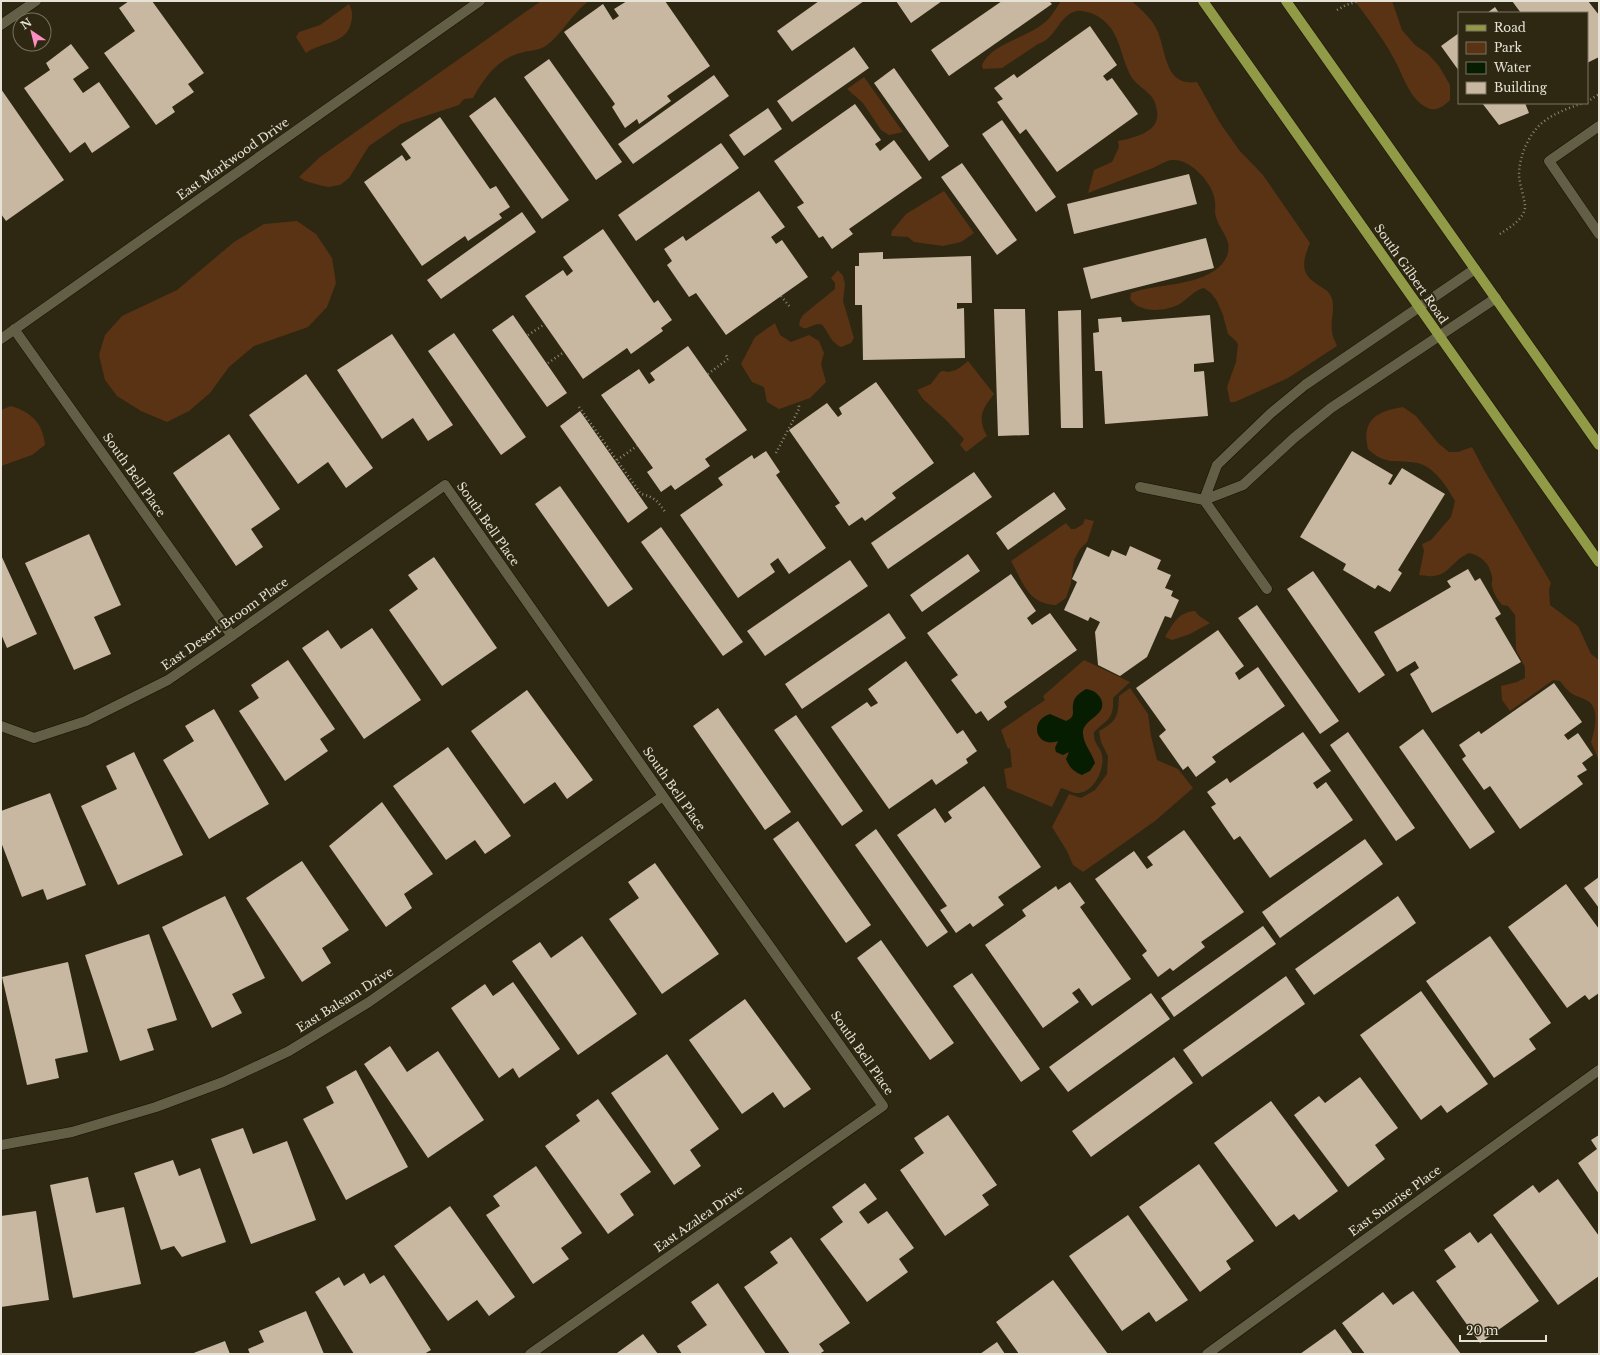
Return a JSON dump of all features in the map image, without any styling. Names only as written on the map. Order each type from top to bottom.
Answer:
[{"type":"main road","name":"South Gilbert Road","points":[[1203,1],[1599,562]]},
{"type":"main road","points":[[1286,1],[1599,445]]},
{"type":"street","points":[[1,25],[36,1]]},
{"type":"street","name":"East Markwood Drive","points":[[1,339],[480,1]]},
{"type":"street","points":[[1599,126],[1549,161],[1599,234]]},
{"type":"street","points":[[1204,500],[1217,465],[1270,414],[1305,385],[1475,269]]},
{"type":"street","points":[[1140,487],[1204,500],[1243,485],[1294,438],[1331,408],[1438,335],[1496,298]]},
{"type":"street","name":"South Bell Place","points":[[14,329],[232,636]]},
{"type":"street","name":"South Bell Place","points":[[445,485],[883,1106]]},
{"type":"street","name":"East Desert Broom Place","points":[[1,726],[34,738],[86,721],[168,680],[445,485]]},
{"type":"street","points":[[1204,500],[1268,589]]},
{"type":"street","name":"East Balsam Drive","points":[[1,1145],[72,1132],[156,1107],[224,1082],[289,1051],[369,1002],[663,796]]},
{"type":"street","name":"East Sunrise Place","points":[[1207,1354],[1599,1070]]},
{"type":"street","name":"East Azalea Drive","points":[[530,1354],[883,1106]]},
{"type":"path","points":[[1337,10],[1346,5],[1359,1]]},
{"type":"path","points":[[1588,101],[1599,94]]},
{"type":"path","points":[[782,296],[790,307]]},
{"type":"path","points":[[528,335],[545,324]]},
{"type":"path","points":[[548,363],[564,352]]},
{"type":"path","points":[[708,374],[728,359],[726,355]]},
{"type":"path","points":[[776,453],[799,409],[799,403]]},
{"type":"path","points":[[579,408],[641,494],[649,495],[656,500],[665,512]]},
{"type":"path","points":[[617,460],[637,446]]},
{"type":"green space","points":[[541,1],[589,1],[547,45],[507,58],[500,63],[487,76],[473,98],[464,99],[459,105],[401,124],[369,146],[349,178],[340,185],[328,187],[305,181],[299,177],[320,157]]},
{"type":"green space","points":[[1061,1],[1131,1],[1142,10],[1151,21],[1160,37],[1168,65],[1172,73],[1178,79],[1186,82],[1197,82],[1220,123],[1239,150],[1263,175],[1310,243],[1304,264],[1306,273],[1309,278],[1331,296],[1333,305],[1332,333],[1337,346],[1288,378],[1235,402],[1230,402],[1227,387],[1236,362],[1238,344],[1228,334],[1223,315],[1217,301],[1211,293],[1204,288],[1200,289],[1178,305],[1159,310],[1144,309],[1137,306],[1130,299],[1131,293],[1187,282],[1209,274],[1218,268],[1227,256],[1227,240],[1216,217],[1214,195],[1211,188],[1194,168],[1180,161],[1168,161],[1088,193],[1094,170],[1112,162],[1119,147],[1118,141],[1145,133],[1155,124],[1157,118],[1157,109],[1153,99],[1150,94],[1132,78],[1127,69],[1114,33],[1109,25],[1101,19],[1091,13],[1076,11],[1065,17],[1054,32],[1044,41],[1002,68],[983,69],[982,65],[993,52],[1001,46],[1037,28],[1047,21]]},
{"type":"green space","points":[[1355,1],[1392,1],[1402,30],[1415,45],[1428,54],[1439,66],[1450,85],[1450,100],[1447,103],[1438,109],[1431,109],[1418,102],[1384,42]]},
{"type":"green space","points":[[349,4],[352,17],[347,32],[337,40],[312,49],[306,53],[296,37],[299,32],[320,25]]},
{"type":"green space","points":[[864,77],[903,132],[889,135],[881,130],[863,103],[847,89]]},
{"type":"green space","points":[[944,191],[974,233],[961,242],[943,246],[914,242],[908,237],[891,236],[892,231],[906,214]]},
{"type":"green space","points":[[297,221],[316,234],[332,258],[336,283],[327,307],[308,327],[254,346],[229,367],[210,393],[189,411],[167,422],[141,411],[117,396],[105,380],[99,355],[105,335],[122,316],[177,290],[234,242],[264,224]]},
{"type":"green space","points":[[838,270],[843,276],[845,284],[843,301],[854,338],[851,343],[841,347],[830,338],[822,325],[817,324],[804,328],[799,325],[803,315],[835,289],[835,283],[831,278]]},
{"type":"green space","points":[[775,323],[780,335],[791,342],[809,335],[819,341],[824,353],[821,364],[826,382],[810,398],[779,409],[767,402],[764,387],[752,382],[741,364],[755,337]]},
{"type":"green space","points":[[968,361],[994,394],[986,404],[982,414],[982,424],[987,436],[966,452],[960,445],[964,439],[923,399],[917,390],[931,384],[940,372],[956,370]]},
{"type":"green space","points":[[11,406],[30,415],[35,420],[42,430],[45,445],[32,455],[1,466],[1,410]]},
{"type":"green space","points":[[1403,407],[1416,416],[1438,443],[1449,452],[1458,452],[1472,447],[1551,583],[1549,589],[1550,605],[1578,626],[1591,654],[1599,660],[1599,761],[1591,742],[1596,720],[1594,709],[1588,701],[1570,692],[1560,681],[1553,680],[1510,711],[1502,700],[1501,686],[1517,682],[1525,678],[1525,667],[1516,650],[1515,615],[1508,606],[1502,605],[1493,591],[1491,572],[1485,561],[1474,554],[1469,553],[1437,576],[1419,575],[1424,551],[1422,544],[1431,540],[1451,517],[1455,501],[1444,484],[1429,468],[1417,463],[1386,460],[1380,458],[1368,449],[1366,439],[1367,431],[1369,424],[1373,419],[1386,411]]},
{"type":"green space","points":[[1085,519],[1094,521],[1087,542],[1080,549],[1074,560],[1071,583],[1066,598],[1056,605],[1039,601],[1023,584],[1011,561],[1066,523],[1071,529],[1075,529],[1083,524]]},
{"type":"green space","points":[[1195,611],[1199,616],[1210,623],[1190,634],[1172,640],[1165,637],[1180,616]]},
{"type":"green space","points":[[1084,660],[1130,682],[1113,698],[1111,715],[1094,732],[1096,742],[1102,755],[1102,768],[1100,774],[1092,786],[1081,793],[1075,793],[1061,788],[1052,807],[1007,788],[1004,769],[1012,767],[1010,748],[1008,749],[1001,730],[1045,700],[1043,696]]},
{"type":"green space","points":[[1130,688],[1148,714],[1151,736],[1157,760],[1178,769],[1193,788],[1155,821],[1083,872],[1073,865],[1067,851],[1052,827],[1069,794],[1081,798],[1095,790],[1107,774],[1108,756],[1101,742],[1099,731],[1113,721],[1117,714],[1119,696]]},
{"type":"water","points":[[1086,689],[1096,693],[1101,699],[1102,704],[1099,713],[1088,723],[1083,731],[1084,740],[1095,763],[1090,771],[1082,775],[1074,771],[1069,765],[1066,759],[1069,752],[1063,755],[1056,752],[1055,748],[1058,741],[1044,741],[1040,738],[1037,728],[1043,717],[1050,714],[1066,721],[1071,718],[1073,714],[1074,700]]},
{"type":"building","points":[[129,1],[152,1],[204,73],[188,84],[194,92],[172,107],[175,112],[156,125],[104,53],[135,31],[119,8]]},
{"type":"building","points":[[627,1],[665,1],[710,66],[667,96],[671,101],[639,124],[637,119],[625,128],[612,107],[615,104],[564,32],[603,4],[613,20],[619,16],[614,9]]},
{"type":"building","points":[[819,1],[864,1],[792,51],[777,31]]},
{"type":"building","points":[[896,1],[942,1],[911,23]]},
{"type":"building","points":[[1002,1],[1049,1],[1052,4],[949,76],[931,50]]},
{"type":"building","points":[[1512,1],[1588,1],[1599,15],[1599,57],[1588,62],[1588,12],[1520,12]]},
{"type":"building","points":[[1495,7],[1498,12],[1488,12]]},
{"type":"building","points":[[1090,26],[1117,65],[1103,76],[1107,81],[1112,78],[1138,114],[1057,172],[1026,129],[1020,134],[997,102],[1003,99],[994,88],[1014,74],[1017,78]]},
{"type":"building","points":[[1458,34],[1458,70],[1441,46]]},
{"type":"building","points":[[71,44],[89,68],[73,79],[83,93],[99,82],[130,127],[92,153],[85,142],[70,153],[24,88],[50,70],[46,63]]},
{"type":"building","points":[[854,47],[869,68],[792,122],[777,101]]},
{"type":"building","points":[[549,59],[622,162],[596,180],[524,77]]},
{"type":"building","points":[[894,68],[949,146],[929,161],[874,83]]},
{"type":"building","points":[[714,75],[729,96],[633,164],[618,144]]},
{"type":"building","points":[[1,89],[64,180],[6,221],[1,214]]},
{"type":"building","points":[[495,97],[569,200],[542,219],[469,116]]},
{"type":"building","points":[[855,104],[881,140],[875,144],[880,151],[894,140],[922,178],[849,229],[853,234],[832,249],[823,236],[819,238],[797,207],[804,203],[774,161]]},
{"type":"building","points":[[1483,104],[1525,104],[1529,113],[1499,125]]},
{"type":"building","points":[[768,108],[782,129],[744,156],[729,135]]},
{"type":"building","points":[[440,117],[490,189],[496,186],[510,207],[499,214],[502,218],[468,241],[465,236],[422,266],[364,182],[402,155],[406,161],[411,158],[401,144]]},
{"type":"building","points":[[1002,120],[1056,197],[1036,212],[982,134]]},
{"type":"building","points":[[721,143],[739,168],[636,241],[618,215]]},
{"type":"building","points":[[962,163],[1017,240],[997,255],[941,177]]},
{"type":"building","points":[[1189,174],[1197,204],[1074,234],[1067,204]]},
{"type":"building","points":[[759,191],[785,227],[771,237],[776,244],[782,240],[808,277],[726,335],[696,293],[689,297],[667,265],[672,261],[664,249],[683,236],[686,241]]},
{"type":"building","points":[[522,212],[536,232],[441,299],[427,280]]},
{"type":"building","points":[[603,229],[654,303],[658,300],[672,320],[661,328],[663,331],[631,354],[627,348],[583,379],[525,296],[563,270],[567,276],[573,271],[563,257]]},
{"type":"building","points":[[1206,238],[1214,268],[1091,299],[1083,268]]},
{"type":"building","points":[[883,252],[883,259],[971,256],[972,303],[957,303],[957,309],[964,308],[965,358],[863,360],[862,305],[855,305],[855,266],[859,266],[859,253]]},
{"type":"building","points":[[994,309],[1025,309],[1029,435],[998,436]]},
{"type":"building","points":[[1081,310],[1083,428],[1061,428],[1058,311]]},
{"type":"building","points":[[513,315],[567,393],[547,407],[492,330]]},
{"type":"building","points":[[1210,315],[1214,362],[1194,364],[1194,372],[1204,371],[1208,416],[1105,424],[1102,371],[1095,371],[1093,333],[1099,332],[1098,319],[1121,317],[1122,322]]},
{"type":"building","points":[[454,333],[526,437],[501,455],[428,351]]},
{"type":"building","points":[[392,334],[453,425],[428,441],[413,418],[382,439],[337,370]]},
{"type":"building","points":[[688,346],[747,430],[705,459],[710,466],[675,490],[671,485],[661,492],[647,472],[653,468],[601,395],[639,369],[649,384],[655,380],[650,373]]},
{"type":"building","points":[[306,374],[373,468],[346,488],[328,462],[298,484],[249,415]]},
{"type":"building","points":[[876,382],[934,463],[892,493],[896,498],[865,521],[862,517],[849,526],[835,506],[840,503],[789,430],[827,403],[838,417],[842,414],[839,408]]},
{"type":"building","points":[[580,411],[648,508],[628,523],[560,426]]},
{"type":"building","points":[[229,434],[280,509],[251,529],[263,547],[236,566],[173,473]]},
{"type":"building","points":[[766,451],[780,472],[776,475],[826,548],[789,574],[778,558],[770,564],[775,572],[738,598],[680,515],[723,485],[718,478],[752,455],[754,459]]},
{"type":"building","points":[[1352,451],[1393,475],[1388,484],[1391,485],[1402,468],[1445,494],[1398,570],[1402,573],[1390,592],[1378,585],[1375,589],[1343,570],[1346,564],[1300,537]]},
{"type":"building","points":[[974,472],[992,497],[888,569],[871,543]]},
{"type":"building","points":[[560,486],[633,589],[608,607],[535,504]]},
{"type":"building","points":[[1054,492],[1066,509],[1008,550],[996,533]]},
{"type":"building","points":[[661,527],[743,642],[723,656],[641,542]]},
{"type":"building","points":[[89,534],[121,605],[94,617],[111,654],[74,670],[25,563]]},
{"type":"building","points":[[1130,546],[1161,560],[1157,569],[1171,575],[1165,588],[1173,591],[1171,596],[1179,600],[1171,618],[1165,616],[1147,657],[1120,676],[1098,665],[1095,632],[1100,622],[1090,617],[1088,621],[1064,610],[1077,582],[1072,579],[1087,547],[1109,557],[1112,550],[1126,556]]},
{"type":"building","points":[[968,554],[980,571],[922,612],[910,595]]},
{"type":"building","points":[[1,555],[37,634],[7,648],[1,634]]},
{"type":"building","points":[[434,557],[497,648],[442,686],[389,610],[418,589],[408,575]]},
{"type":"building","points":[[850,560],[868,586],[765,656],[747,631]]},
{"type":"building","points":[[1468,569],[1475,581],[1480,578],[1501,614],[1495,618],[1521,662],[1432,713],[1410,674],[1419,668],[1415,661],[1397,672],[1374,632],[1451,587],[1447,581]]},
{"type":"building","points":[[1313,571],[1385,675],[1359,693],[1287,589]]},
{"type":"building","points":[[1011,574],[1036,611],[1027,618],[1032,625],[1050,613],[1077,650],[1004,702],[1007,707],[988,721],[981,711],[976,714],[951,680],[958,675],[927,633]]},
{"type":"building","points":[[1257,605],[1339,721],[1320,734],[1238,618]]},
{"type":"building","points":[[889,613],[906,638],[802,709],[785,684]]},
{"type":"building","points":[[372,628],[421,700],[364,739],[302,648],[328,630],[341,649]]},
{"type":"building","points":[[1218,630],[1244,666],[1235,673],[1239,680],[1258,667],[1285,706],[1212,757],[1216,762],[1196,777],[1188,766],[1183,770],[1159,736],[1166,730],[1136,688]]},
{"type":"building","points":[[288,660],[335,729],[320,739],[328,751],[285,781],[239,711],[259,698],[251,685]]},
{"type":"building","points":[[906,661],[957,734],[963,730],[977,751],[966,759],[968,763],[936,785],[932,779],[889,809],[831,727],[867,702],[871,707],[878,703],[868,689]]},
{"type":"building","points":[[1554,683],[1582,722],[1564,735],[1568,740],[1578,733],[1593,755],[1582,763],[1587,770],[1577,776],[1583,784],[1520,829],[1490,786],[1484,790],[1462,759],[1466,756],[1459,745],[1479,731],[1481,734]]},
{"type":"building","points":[[527,690],[593,780],[567,799],[555,782],[524,804],[471,731]]},
{"type":"building","points":[[718,708],[791,812],[765,830],[693,726]]},
{"type":"building","points":[[214,709],[269,804],[209,839],[163,760],[194,741],[185,726]]},
{"type":"building","points":[[796,715],[863,811],[842,826],[774,730]]},
{"type":"building","points":[[1423,729],[1495,832],[1470,849],[1399,747]]},
{"type":"building","points":[[1303,732],[1331,771],[1313,783],[1317,789],[1326,782],[1353,820],[1270,878],[1240,836],[1234,840],[1211,807],[1216,804],[1207,792],[1227,778],[1230,783]]},
{"type":"building","points":[[1348,732],[1415,828],[1396,841],[1330,745]]},
{"type":"building","points":[[448,747],[511,836],[485,854],[475,840],[446,860],[393,786]]},
{"type":"building","points":[[134,752],[183,855],[118,885],[81,806],[117,789],[106,766]]},
{"type":"building","points":[[984,786],[1041,867],[998,897],[1004,905],[973,927],[970,923],[956,933],[940,910],[947,906],[897,835],[935,808],[945,823],[952,818],[948,812]]},
{"type":"building","points":[[50,793],[86,885],[47,900],[43,889],[22,897],[1,842],[1,811]]},
{"type":"building","points":[[382,802],[433,874],[404,894],[412,908],[386,927],[329,846]]},
{"type":"building","points":[[798,821],[871,925],[846,943],[773,839]]},
{"type":"building","points":[[876,829],[948,932],[927,947],[855,845]]},
{"type":"building","points":[[1184,830],[1244,912],[1201,942],[1205,947],[1173,971],[1170,968],[1158,977],[1142,955],[1147,951],[1095,879],[1134,851],[1147,869],[1153,865],[1147,857]]},
{"type":"building","points":[[1365,839],[1383,864],[1280,938],[1262,912]]},
{"type":"building","points":[[302,861],[349,930],[322,948],[331,963],[302,982],[246,898]]},
{"type":"building","points":[[655,863],[719,954],[662,994],[609,919],[639,898],[628,882]]},
{"type":"building","points":[[1599,877],[1599,908],[1584,888]]},
{"type":"building","points":[[1070,882],[1085,903],[1080,907],[1131,979],[1092,1006],[1079,988],[1072,993],[1079,1002],[1043,1028],[985,945],[1026,916],[1022,910],[1056,886],[1058,890]]},
{"type":"building","points":[[1566,884],[1599,929],[1599,993],[1589,1000],[1585,995],[1567,1008],[1508,927]]},
{"type":"building","points":[[225,896],[265,978],[232,994],[242,1013],[212,1028],[162,927]]},
{"type":"building","points":[[1398,896],[1416,923],[1314,995],[1295,969]]},
{"type":"building","points":[[1263,926],[1276,944],[1174,1017],[1161,998]]},
{"type":"building","points":[[149,934],[177,1020],[147,1029],[154,1050],[120,1061],[85,955]]},
{"type":"building","points":[[582,936],[637,1014],[578,1055],[512,961],[540,942],[551,958]]},
{"type":"building","points":[[1490,936],[1551,1023],[1529,1039],[1536,1049],[1494,1078],[1426,981]]},
{"type":"building","points":[[881,940],[954,1043],[930,1060],[857,958]]},
{"type":"building","points":[[68,962],[88,1052],[55,1059],[59,1078],[27,1085],[2,977]]},
{"type":"building","points":[[972,973],[1040,1069],[1021,1082],[953,986]]},
{"type":"building","points":[[1286,976],[1305,1004],[1202,1077],[1183,1050]]},
{"type":"building","points":[[513,982],[560,1049],[519,1078],[513,1068],[499,1078],[451,1008],[485,984],[493,996]]},
{"type":"building","points":[[1421,991],[1488,1084],[1447,1113],[1441,1105],[1421,1120],[1360,1035]]},
{"type":"building","points":[[1151,993],[1170,1019],[1068,1092],[1049,1067]]},
{"type":"building","points":[[745,999],[811,1089],[784,1108],[773,1092],[742,1114],[689,1040]]},
{"type":"building","points":[[390,1046],[407,1072],[438,1051],[484,1120],[428,1158],[364,1064]]},
{"type":"building","points":[[667,1054],[719,1129],[690,1150],[701,1166],[674,1185],[611,1093]]},
{"type":"building","points":[[1174,1057],[1193,1083],[1091,1157],[1072,1131]]},
{"type":"building","points":[[356,1070],[408,1167],[346,1200],[303,1119],[334,1103],[326,1087]]},
{"type":"building","points":[[1360,1077],[1398,1128],[1375,1145],[1385,1159],[1348,1187],[1294,1115],[1319,1096],[1325,1103]]},
{"type":"building","points":[[598,1099],[651,1172],[620,1194],[634,1215],[608,1234],[545,1146],[580,1121],[576,1115]]},
{"type":"building","points":[[1271,1101],[1338,1191],[1299,1220],[1294,1214],[1276,1227],[1214,1143]]},
{"type":"building","points":[[948,1115],[997,1185],[982,1195],[989,1205],[945,1236],[900,1170],[924,1153],[914,1138]]},
{"type":"building","points":[[243,1128],[253,1154],[287,1141],[316,1220],[251,1244],[211,1139]]},
{"type":"building","points":[[1599,1135],[1599,1194],[1578,1163],[1597,1149],[1591,1140]]},
{"type":"building","points":[[173,1160],[179,1176],[200,1168],[226,1242],[182,1257],[174,1246],[161,1250],[134,1173]]},
{"type":"building","points":[[1199,1164],[1254,1241],[1226,1261],[1231,1269],[1200,1292],[1139,1207]]},
{"type":"building","points":[[536,1166],[582,1233],[561,1248],[569,1259],[533,1284],[486,1215],[500,1206],[493,1196]]},
{"type":"building","points":[[88,1177],[96,1213],[124,1207],[141,1284],[73,1298],[50,1185]]},
{"type":"building","points":[[1558,1179],[1599,1236],[1599,1276],[1558,1305],[1493,1215],[1533,1185],[1539,1193]]},
{"type":"building","points":[[865,1183],[877,1199],[859,1212],[868,1224],[887,1211],[914,1248],[899,1259],[908,1272],[867,1302],[820,1239],[843,1222],[832,1207]]},
{"type":"building","points":[[450,1206],[515,1297],[489,1316],[477,1300],[448,1321],[394,1246]]},
{"type":"building","points":[[36,1211],[49,1300],[1,1307],[1,1216]]},
{"type":"building","points":[[1128,1215],[1188,1300],[1156,1322],[1149,1312],[1122,1331],[1069,1256]]},
{"type":"building","points":[[1470,1232],[1478,1243],[1491,1233],[1539,1301],[1480,1343],[1436,1281],[1456,1267],[1444,1250]]},
{"type":"building","points":[[791,1237],[850,1323],[819,1344],[824,1351],[819,1354],[790,1354],[744,1287],[778,1263],[770,1252]]},
{"type":"building","points":[[364,1273],[370,1284],[384,1275],[431,1350],[424,1354],[354,1354],[315,1292],[339,1277],[344,1286]]},
{"type":"building","points":[[1053,1280],[1108,1354],[1019,1354],[996,1322]]},
{"type":"building","points":[[718,1283],[766,1354],[682,1354],[677,1346],[707,1325],[691,1302]]},
{"type":"building","points":[[1413,1291],[1461,1354],[1365,1354],[1342,1323],[1383,1292],[1393,1305]]},
{"type":"building","points":[[306,1311],[324,1354],[250,1354],[248,1349],[264,1342],[259,1331]]},
{"type":"building","points":[[1335,1329],[1353,1354],[1300,1354]]},
{"type":"building","points":[[643,1334],[658,1354],[617,1353]]},
{"type":"building","points":[[225,1341],[230,1354],[191,1354]]},
{"type":"building","points":[[997,1342],[1005,1354],[980,1354]]}]
